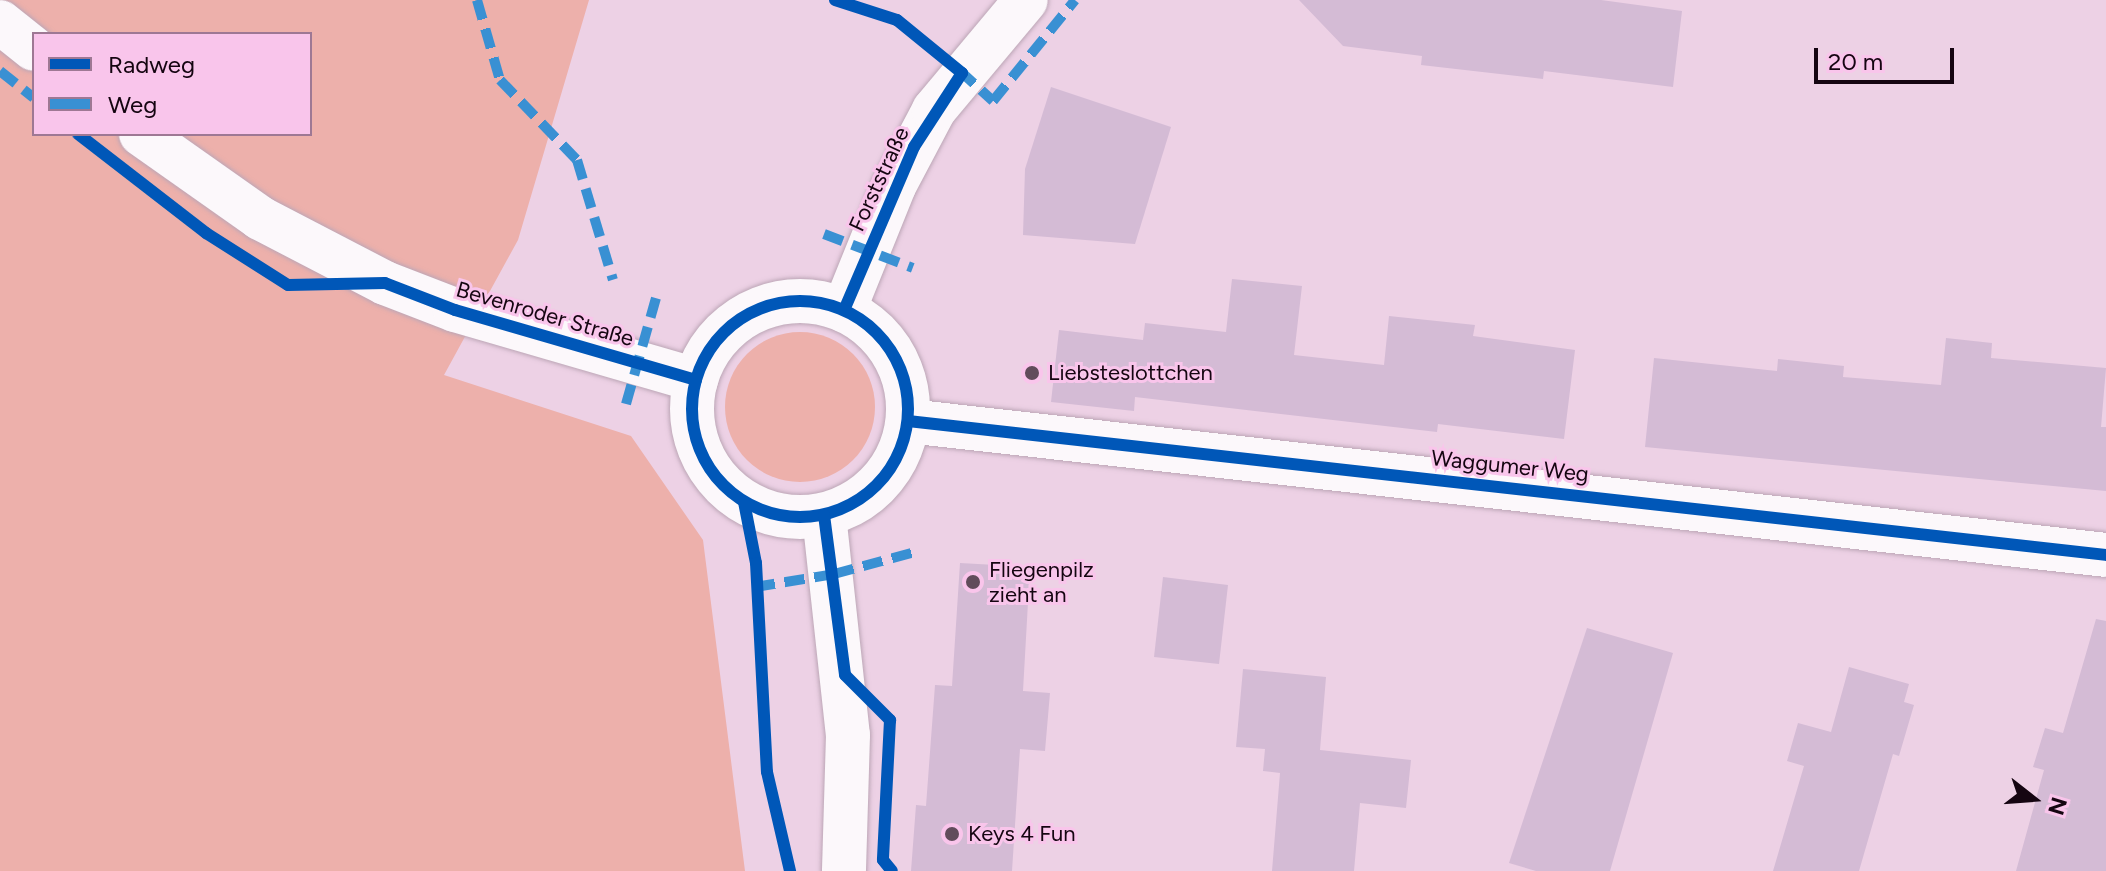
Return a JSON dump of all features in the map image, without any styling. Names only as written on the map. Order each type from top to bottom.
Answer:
[{"type":"main road","name":"Forststraße","points":[[844,310],[894,186],[934,110],[1026,0]]},
{"type":"main road","points":[[0,22],[32,47]]},
{"type":"main road","name":"Bevenroder Straße","points":[[144,136],[260,218],[385,283],[455,310],[696,380]]},
{"type":"main road","points":[[798,300],[844,310],[887,344],[908,394],[908,421],[899,454],[881,482],[855,503],[824,515],[770,513],[723,485],[696,439],[696,380],[715,342],[752,312],[798,300]]},
{"type":"main road","name":"Waggumer Weg","points":[[908,421],[2106,555]]},
{"type":"main road","points":[[824,515],[848,735],[844,871]]},
{"type":"shaded area","points":[[0,0],[589,0],[518,240],[444,375],[631,436],[703,540],[745,871],[0,871]]},
{"type":"shaded area","points":[[800,332],[829,338],[853,354],[869,378],[875,407],[869,436],[853,460],[829,476],[800,482],[771,476],[747,460],[731,436],[725,407],[731,378],[747,354],[771,338]]},
{"type":"building","points":[[1299,0],[1601,0],[1682,11],[1673,87],[1544,71],[1543,79],[1421,65],[1422,56],[1343,46]]},
{"type":"building","points":[[1051,87],[1171,127],[1135,244],[1023,235],[1025,169]]},
{"type":"building","points":[[1232,279],[1302,286],[1294,355],[1384,365],[1389,316],[1475,325],[1473,336],[1575,350],[1564,439],[1438,424],[1437,432],[1135,397],[1134,411],[1051,402],[1059,330],[1143,340],[1145,323],[1226,332]]},
{"type":"building","points":[[1946,338],[1992,343],[1991,358],[2106,368],[2101,427],[2106,427],[2106,491],[1645,447],[1654,358],[1777,371],[1778,359],[1844,366],[1843,377],[1941,385]]},
{"type":"building","points":[[960,563],[1030,567],[1023,691],[1050,693],[1045,751],[1020,749],[1012,871],[911,871],[916,805],[926,806],[935,685],[952,686]]},
{"type":"building","points":[[1163,577],[1228,585],[1219,664],[1154,657]]},
{"type":"building","points":[[2096,619],[2106,621],[2106,871],[2016,871],[2044,770],[2033,767],[2045,728],[2063,733]]},
{"type":"building","points":[[1587,628],[1673,653],[1610,871],[1536,871],[1509,863]]},
{"type":"building","points":[[1849,667],[1909,684],[1904,702],[1914,705],[1899,756],[1893,754],[1859,871],[1773,871],[1804,766],[1787,761],[1798,723],[1831,732]]},
{"type":"building","points":[[1243,669],[1326,677],[1320,750],[1411,760],[1406,808],[1360,803],[1354,871],[1272,871],[1280,773],[1263,771],[1265,749],[1236,747]]},
{"type":"marked path","points":[[477,0],[500,80],[577,160],[613,280]]},
{"type":"marked path","points":[[959,70],[993,101],[1075,0]]},
{"type":"marked path","points":[[0,71],[32,96]]},
{"type":"marked path","points":[[824,234],[913,268]]},
{"type":"marked path","points":[[626,404],[656,298]]},
{"type":"marked path","points":[[755,587],[834,574],[915,552]]},
{"type":"cycle path","points":[[835,0],[897,20],[962,73],[914,147],[844,310]]},
{"type":"cycle path","points":[[81,136],[206,233],[288,285],[385,283],[455,310],[696,380]]},
{"type":"cycle path","points":[[800,301],[841,309],[860,319],[876,333],[890,349],[900,368],[908,409],[900,450],[890,469],[876,485],[860,499],[841,509],[800,517],[759,509],[740,499],[724,485],[710,469],[700,450],[692,409],[700,368],[710,349],[724,333],[740,319],[759,309],[800,301]]},
{"type":"cycle path","points":[[908,421],[2106,555]]},
{"type":"cycle path","points":[[744,502],[756,563],[767,772],[790,871]]},
{"type":"cycle path","points":[[824,515],[845,675],[890,720],[883,860],[892,871]]},
{"type":"place","name":"Liebsteslottchen","points":[[1032,373]]},
{"type":"place","name":"Fliegenpilz zieht an","points":[[973,582]]},
{"type":"place","name":"Keys 4 Fun","points":[[952,834]]}]
